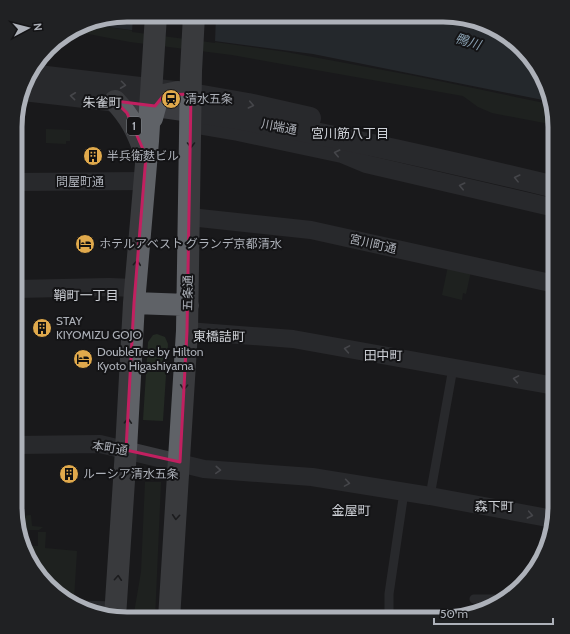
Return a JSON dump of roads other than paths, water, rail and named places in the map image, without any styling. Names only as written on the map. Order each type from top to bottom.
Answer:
[{"type":"highway","name":"1","points":[[116,611],[134,296],[152,100],[156,22]]},
{"type":"highway","name":"五条通","points":[[169,612],[187,331],[190,217],[188,105],[194,22]]},
{"type":"highway","name":"1","points":[[115,101],[127,113],[136,130],[146,156]]},
{"type":"highway","points":[[134,296],[188,305]]},
{"type":"street","name":"川端通","points":[[35,76],[152,100],[188,105],[455,163],[548,185]]},
{"type":"street","name":"川端通","points":[[29,91],[115,101],[152,100]]},
{"type":"street","name":"川端通","points":[[188,105],[248,104],[548,170]]},
{"type":"street","points":[[188,105],[238,132],[342,154],[366,164],[548,206]]},
{"type":"street","name":"問屋町通","points":[[22,182],[144,182]]},
{"type":"street","name":"宮川町通","points":[[190,217],[311,230],[548,282]]},
{"type":"street","points":[[22,289],[109,287],[134,296]]},
{"type":"street","points":[[187,331],[293,339],[548,385]]},
{"type":"street","name":"本町通","points":[[22,445],[100,444],[204,469],[312,477],[430,496],[547,518]]},
{"type":"lane","points":[[430,496],[453,368]]},
{"type":"lane","points":[[389,612],[389,594],[404,492]]},
{"type":"lane","points":[[474,599],[492,599]]},
{"type":"water","name":"鴨川","points":[[127,22],[443,22],[463,24],[483,30],[495,36],[512,48],[530,69],[537,81],[544,100],[313,54],[100,26]]},
{"type":"place","name":"清水五条","points":[[171,99]]},
{"type":"place","name":"半兵衛麩ビル","points":[[93,156]]},
{"type":"place","name":"ホテルアベスト グランデ京都清水","points":[[85,244]]},
{"type":"place","name":"STAY KIYOMIZU GOJO","points":[[42,328]]},
{"type":"place","name":"DoubleTree by Hilton Kyoto Higashiyama","points":[[83,359]]},
{"type":"place","name":"ルーシア清水五条","points":[[69,474]]},
{"type":"district","name":"朱雀町","points":[[102,102]]},
{"type":"district","name":"宮川筋八丁目","points":[[350,133]]},
{"type":"district","name":"鞘町一丁目","points":[[86,295]]},
{"type":"district","name":"東橋詰町","points":[[219,336]]},
{"type":"district","name":"田中町","points":[[383,355]]},
{"type":"district","name":"森下町","points":[[494,506]]},
{"type":"district","name":"金屋町","points":[[351,510]]}]
